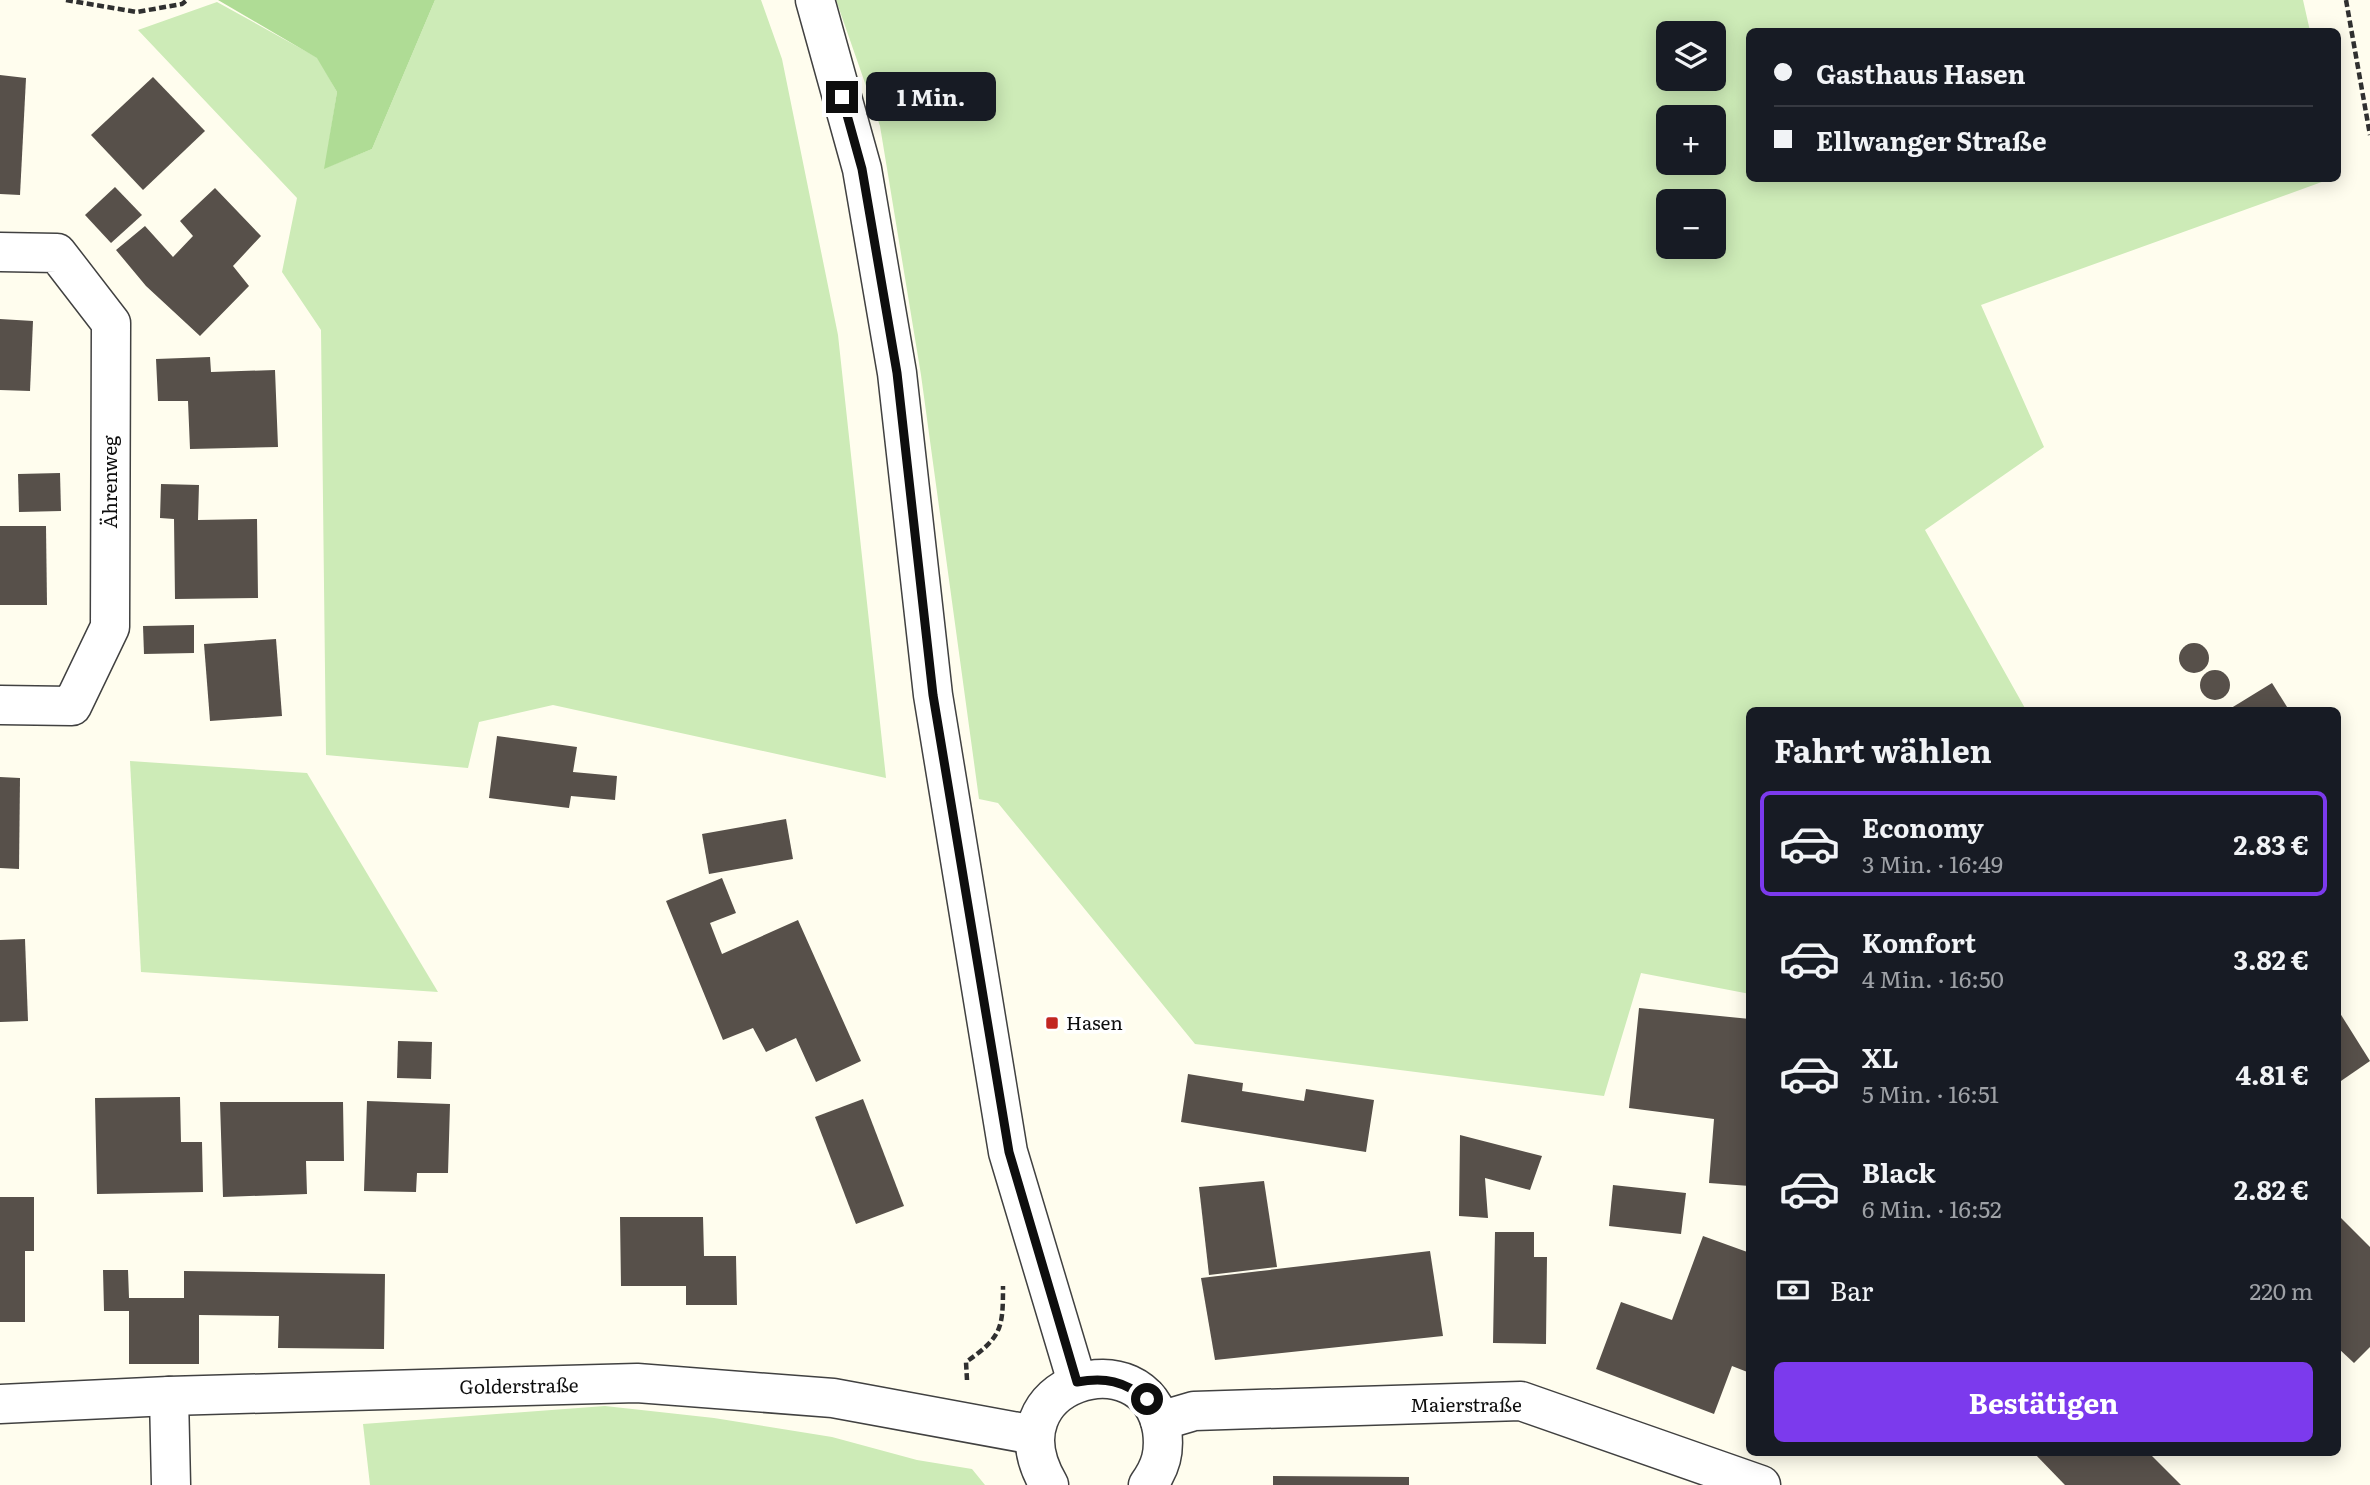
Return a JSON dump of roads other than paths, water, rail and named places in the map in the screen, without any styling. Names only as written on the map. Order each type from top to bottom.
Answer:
[{"type":"street","points":[[815,0],[862,169],[897,373],[933,695],[1009,1152],[1077,1382]]},
{"type":"street","name":"Ährenweg","points":[[0,253],[57,253],[111,323],[110,627],[72,706],[0,705]]},
{"type":"street","points":[[1049,1485],[1036,1461],[1034,1435],[1041,1413],[1056,1394],[1077,1382],[1102,1378],[1127,1384],[1147,1399],[1160,1421],[1164,1446],[1158,1471],[1148,1485]]},
{"type":"street","name":"Golderstraße","points":[[0,1404],[169,1396],[637,1383],[833,1398],[1034,1435]]},
{"type":"street","points":[[169,1396],[171,1485]]},
{"type":"street","name":"Maierstraße","points":[[1160,1421],[1194,1411],[1521,1401],[1760,1485]]},
{"type":"place","name":"Hasen","points":[[1052,1023]]}]
